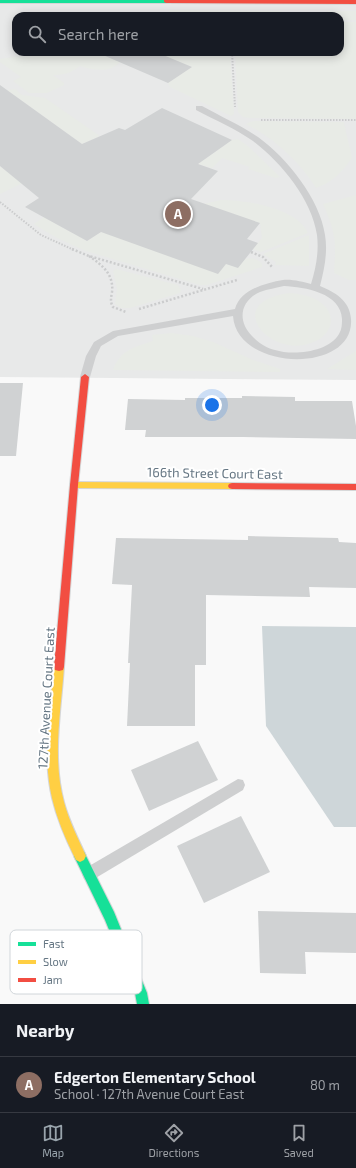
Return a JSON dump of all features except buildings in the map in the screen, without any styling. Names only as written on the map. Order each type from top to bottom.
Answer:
[{"type":"street","points":[[0,1],[356,2]]},
{"type":"street","name":"127th Avenue Court East","points":[[85,377],[74,485],[54,748],[54,776],[57,798],[76,848],[116,930]]},
{"type":"street","name":"166th Street Court East","points":[[74,485],[356,487]]},
{"type":"street","name":"127th Avenue Court East","points":[[141,994],[143,1004]]},
{"type":"lane","points":[[199,108],[255,139],[300,182],[314,213],[321,235],[322,266],[314,287]]},
{"type":"lane","points":[[297,283],[314,287],[334,297],[342,306],[346,315],[347,325],[344,334],[338,343],[328,350],[301,357],[271,353],[258,348],[248,340],[241,331],[237,322],[237,312],[241,302],[248,295],[270,284],[297,283]]},
{"type":"lane","points":[[85,377],[91,356],[97,344],[116,333],[237,312]]},
{"type":"lane","points":[[89,874],[238,785]]},
{"type":"path","points":[[232,56],[235,114]]},
{"type":"path","points":[[254,120],[356,120]]},
{"type":"path","points":[[0,202],[41,235],[89,256],[204,290]]},
{"type":"path","points":[[251,252],[263,257],[271,264],[273,269]]},
{"type":"path","points":[[89,256],[106,270],[111,279],[112,288],[110,302],[113,307],[118,310],[131,312]]},
{"type":"path","points":[[136,310],[242,278]]},
{"type":"shaded area","points":[[0,1],[356,2],[356,380],[0,377]]},
{"type":"shaded area","points":[[169,10],[283,12],[169,12]]},
{"type":"shaded area","points":[[356,11],[356,20],[344,20],[344,12],[326,12]]},
{"type":"shaded area","points":[[344,22],[356,22],[356,119],[249,118],[243,117],[238,112],[235,56],[344,56]]},
{"type":"shaded area","points":[[21,56],[123,56],[116,66],[104,70],[80,66],[61,75],[53,75],[64,83],[64,85],[47,93],[29,93],[13,81],[21,77],[0,62],[0,59]]},
{"type":"shaded area","points":[[165,56],[230,56],[234,114],[231,116],[170,87],[168,83],[192,67]]},
{"type":"shaded area","points":[[15,89],[22,95],[45,98],[100,136],[82,144],[7,90]]},
{"type":"shaded area","points":[[254,121],[344,122],[352,158],[336,176],[327,183],[316,188],[310,178],[286,152],[266,136],[246,124]]},
{"type":"shaded area","points":[[238,139],[249,147],[280,177],[276,178],[248,169],[250,167],[222,158],[212,168],[198,164],[232,140]]},
{"type":"shaded area","points":[[21,165],[35,177],[0,194],[0,166],[7,172]]},
{"type":"shaded area","points":[[356,195],[356,280],[349,280],[334,273],[335,245],[333,230],[323,204]]},
{"type":"shaded area","points":[[221,200],[231,200],[270,207],[293,217],[302,224],[308,233],[261,252],[253,249],[262,238],[260,223],[203,204]]},
{"type":"shaded area","points":[[44,217],[87,241],[101,232],[226,264],[250,258],[262,264],[262,267],[207,285],[200,285],[86,251],[65,242],[34,224]]},
{"type":"shaded area","points":[[309,235],[309,266],[275,265],[276,262],[263,254]]},
{"type":"shaded area","points":[[116,269],[178,285],[181,290],[180,293],[130,308],[121,308],[115,304],[117,289],[113,271]]},
{"type":"shaded area","points":[[291,293],[315,299],[327,308],[331,320],[330,326],[328,331],[316,341],[299,346],[283,344],[270,338],[260,328],[255,318],[258,307],[269,298]]},
{"type":"shaded area","points":[[171,333],[193,336],[213,342],[253,360],[280,369],[280,372],[113,370],[120,358],[129,350],[153,341],[152,335]]},
{"type":"shaded area","points":[[356,351],[356,370],[327,369]]},
{"type":"shaded area","points":[[262,626],[356,627],[356,827],[334,827],[266,726]]},
{"type":"traffic: fast","points":[[0,1],[166,1]]},
{"type":"traffic: fast","points":[[80,856],[116,930]]},
{"type":"traffic: fast","points":[[141,994],[143,1004]]},
{"type":"traffic: slow","points":[[74,485],[232,486]]},
{"type":"traffic: slow","points":[[59,667],[53,748],[54,780],[61,810],[80,856]]},
{"type":"traffic: jam","points":[[166,1],[356,2]]},
{"type":"traffic: jam","points":[[59,667],[74,485],[85,377]]},
{"type":"traffic: jam","points":[[232,486],[356,487]]},
{"type":"place","name":"Edgerton Elementary School","points":[[178,214]]}]
